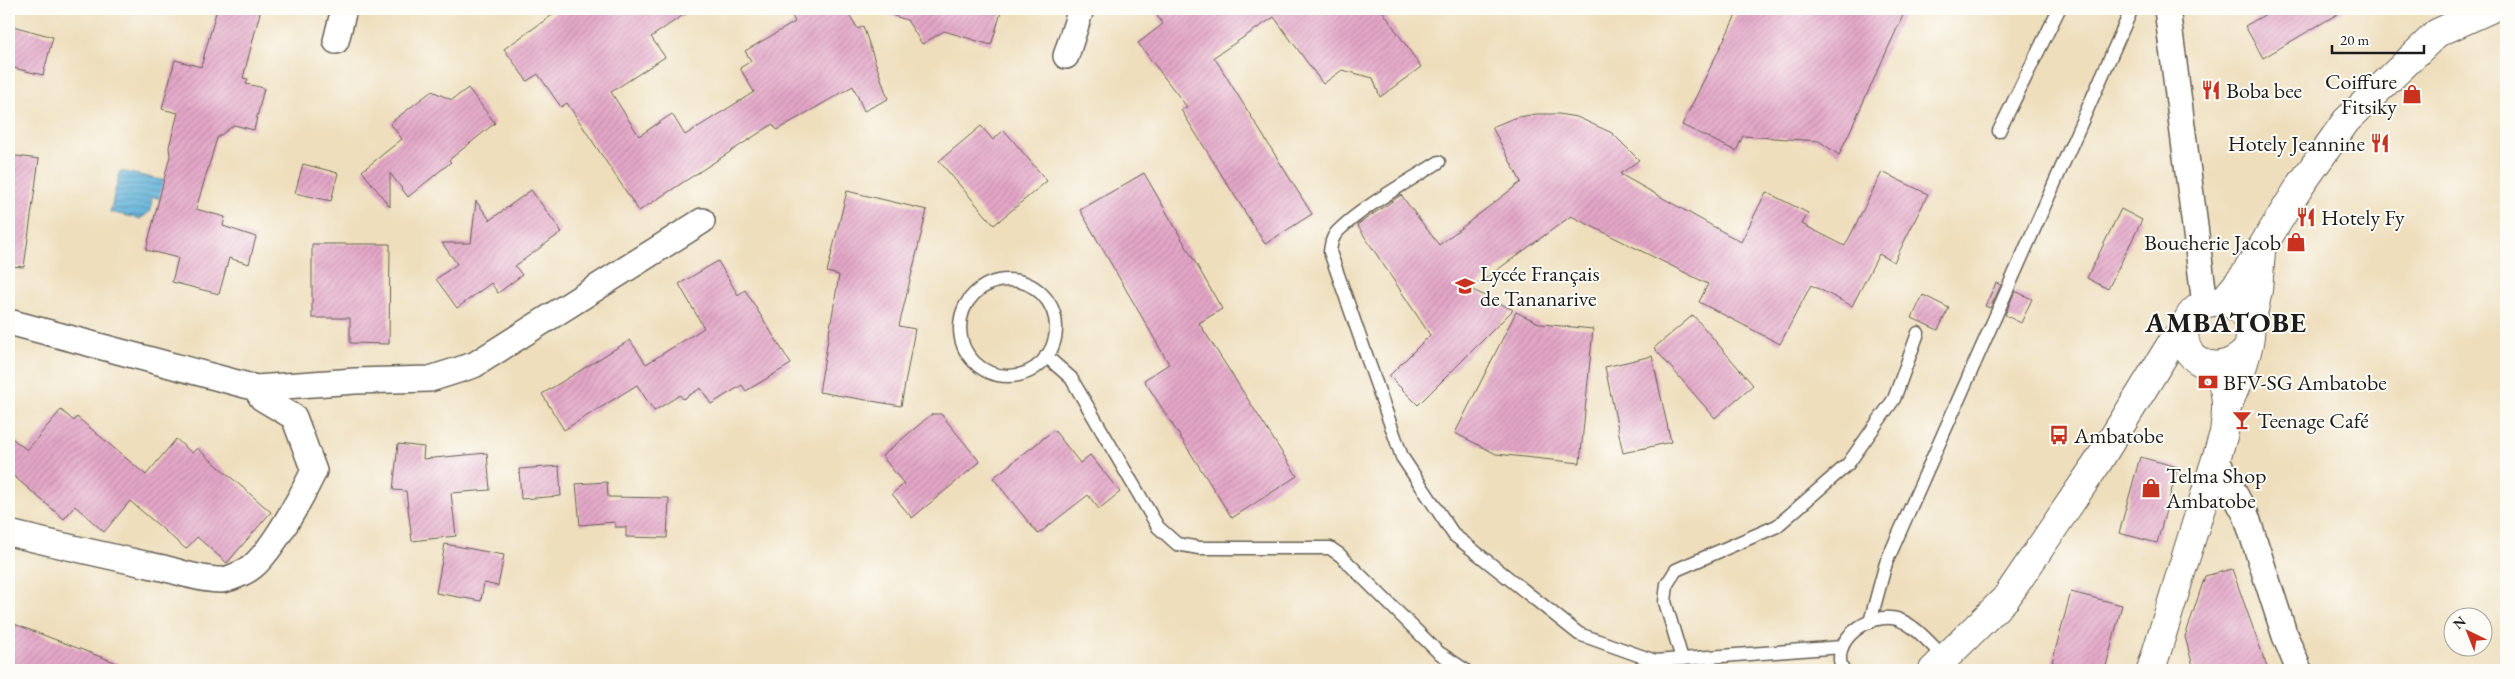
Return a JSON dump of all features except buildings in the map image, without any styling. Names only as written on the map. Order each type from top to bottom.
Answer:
[{"type":"street","points":[[336,41],[344,9]]},
{"type":"street","points":[[1066,56],[1081,9]]},
{"type":"street","points":[[2167,9],[2214,302]]},
{"type":"street","points":[[1939,664],[2006,598],[2145,389],[2171,344],[2185,327],[2189,317],[2214,302],[2244,276],[2300,186],[2346,122],[2437,33],[2490,9]]},
{"type":"street","points":[[9,322],[256,388],[430,379],[474,365],[702,221]]},
{"type":"street","points":[[2151,670],[2188,545],[2217,461],[2228,404],[2239,379],[2258,290],[2261,249]]},
{"type":"street","points":[[2145,389],[2160,379],[2209,365],[2231,363],[2247,341],[2241,311],[2214,302]]},
{"type":"street","points":[[2185,327],[2188,348],[2209,365],[2223,384],[2228,404]]},
{"type":"street","points":[[9,533],[198,578],[223,580],[252,567],[276,538],[292,508],[300,500],[314,471],[294,417],[262,398],[256,388]]},
{"type":"street","points":[[2217,461],[2246,514],[2285,636],[2299,670]]},
{"type":"lane","points":[[1999,131],[2060,9]]},
{"type":"lane","points":[[1870,622],[1886,563],[2130,13],[2130,9]]},
{"type":"lane","points":[[1439,162],[1354,217],[1337,232],[1331,242],[1330,252],[1402,458],[1454,535],[1578,634],[1656,661],[1842,647]]},
{"type":"lane","points":[[1004,280],[1018,281],[1033,286],[1044,296],[1052,308],[1056,323],[1056,338],[1046,356],[1040,364],[1028,372],[1014,376],[998,375],[984,370],[972,361],[964,348],[961,334],[961,318],[976,292],[989,284],[1004,280]]},
{"type":"lane","points":[[1682,659],[1665,602],[1666,584],[1676,570],[1776,526],[1848,464],[1894,399],[1918,333]]},
{"type":"lane","points":[[1046,356],[1071,378],[1158,527],[1177,544],[1199,548],[1330,548],[1340,555],[1438,652],[1465,670]]},
{"type":"lane","points":[[1838,669],[1842,647],[1858,627],[1879,618],[1896,618],[1909,625],[1939,664]]},
{"type":"water","points":[[120,171],[172,182],[168,200],[152,197],[151,211],[140,219],[110,212]]},
{"type":"place","name":"Boba bee","points":[[2211,90]]},
{"type":"place","name":"Coiffure Fitsiky","points":[[2412,94]]},
{"type":"place","name":"Hotely Jeannine","points":[[2380,143]]},
{"type":"place","name":"Hotely Fy","points":[[2306,217]]},
{"type":"place","name":"Boucherie Jacob","points":[[2296,242]]},
{"type":"place","name":"Lycée Français de Tananarive","points":[[1465,286]]},
{"type":"place","name":"BFV-SG Ambatobe","points":[[2208,382]]},
{"type":"place","name":"Teenage Café","points":[[2242,420]]},
{"type":"place","name":"Ambatobe","points":[[2059,435]]},
{"type":"place","name":"Telma Shop Ambatobe","points":[[2151,488]]},
{"type":"district","name":"AMBATOBE","points":[[2226,322]]}]
